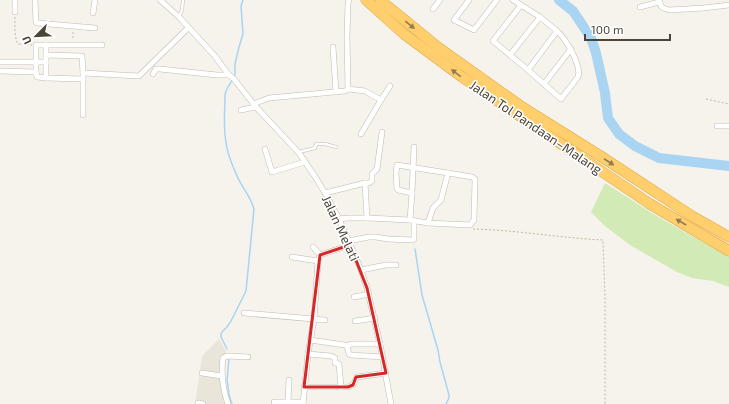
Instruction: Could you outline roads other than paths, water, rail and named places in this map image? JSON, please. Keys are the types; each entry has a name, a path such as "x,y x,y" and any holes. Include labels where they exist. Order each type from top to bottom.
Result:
{"highway":[{"name":"Jalan Tol Pandaan–Malang","path":"366,0 404,34 462,77 650,204 729,251"},
{"name":"Jalan Tol Pandaan–Malang","path":"380,0 439,48 522,107 692,216 726,236"}],"street":[{"path":"15,0 15,12"},
{"path":"35,0 37,23 94,28"},
{"path":"93,13 95,0"},
{"name":"Jalan Melati","path":"160,0 179,17 214,55 255,105 301,152 305,162 325,193 339,219 361,270 369,294 383,357 391,404"},
{"path":"433,9 440,0"},
{"path":"469,0 454,20 474,30 498,0"},
{"path":"513,0 521,5 540,17 562,35 571,49 579,74 578,78 561,99 493,41 521,5"},
{"path":"640,7 659,1 663,8 669,10 726,4"},
{"path":"348,2 348,89"},
{"path":"510,55 540,17"},
{"path":"102,45 36,45 37,77 139,76 188,28"},
{"path":"528,70 557,31"},
{"path":"46,45 46,78"},
{"path":"82,45 83,114"},
{"path":"333,47 336,92"},
{"path":"544,84 571,49"},
{"path":"46,55 82,56"},
{"path":"0,62 46,62"},
{"path":"153,74 156,69 160,69 232,77"},
{"path":"0,71 36,72"},
{"path":"361,134 390,86"},
{"path":"242,110 269,98 345,91 348,89 365,91 381,100"},
{"path":"717,126 729,126"},
{"path":"325,193 372,181 372,174 377,169 382,132"},
{"path":"292,257 319,258 349,243 369,237 413,240 412,193 414,147"},
{"path":"265,149 272,172 305,162"},
{"path":"339,219 367,218 469,226 474,220 475,178 397,165 396,173 398,190 412,193"},
{"path":"428,223 433,208 441,200 448,173"},
{"path":"365,183 367,218"},
{"path":"274,402 303,403 308,354 314,319 319,258 313,247"},
{"path":"361,270 386,265 396,265"},
{"path":"354,297 369,294"},
{"path":"244,313 325,320"},
{"path":"355,321 375,318"},
{"path":"310,340 345,344 347,346 351,344 380,344"},
{"path":"347,346 349,354 351,355 383,357"},
{"path":"308,354 331,356 335,358 335,363 339,364 341,387"},
{"path":"228,404 222,376 224,356 248,357"},
{"path":"202,373 222,376"},
{"path":"304,387 352,386 357,377 386,373"},
{"path":"288,402 289,380"},
{"path":"198,404 203,404"}],"lane":[{"path":"179,17 184,0"},
{"path":"301,152 315,148 316,144 325,144 336,147"}],"waterway":[{"path":"234,77 235,64 243,34 241,6 243,0"},
{"path":"559,0 573,11 591,38 605,93 608,118 619,134 635,146 659,158 729,166"},
{"path":"227,349 221,334 231,321 246,291 254,209 234,169 229,156 225,136 225,95 232,80"},
{"path":"415,249 422,295 449,395 446,404"},
{"path":"229,359 227,380 232,404"}]}
